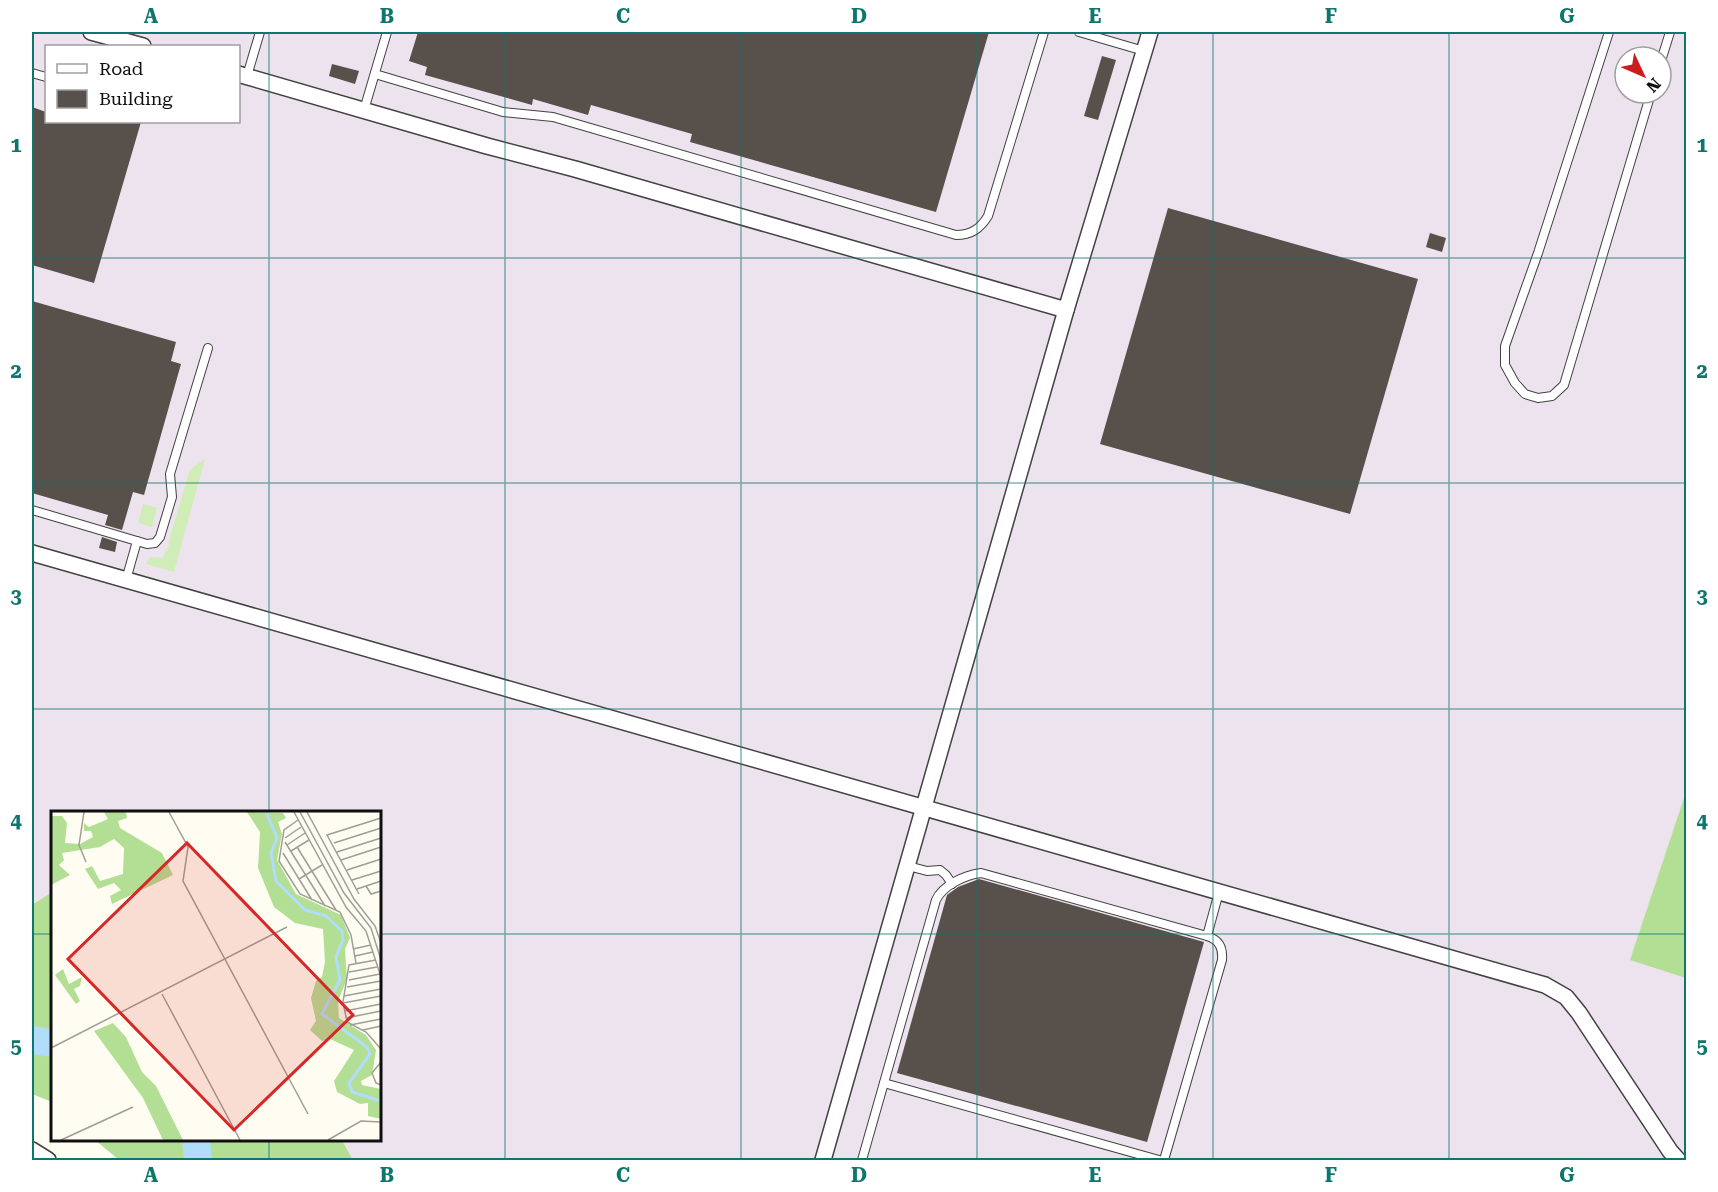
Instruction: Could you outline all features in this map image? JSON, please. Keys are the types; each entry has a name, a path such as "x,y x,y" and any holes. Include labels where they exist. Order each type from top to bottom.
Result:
{"street":[{"path":"91,32 139,45"},
{"path":"823,1161 1066,310 1150,32"},
{"path":"243,75 1066,310"},
{"path":"32,553 1534,981 1552,988 1566,998 1580,1013 1678,1161"},
{"path":"32,1150 48,1161"}],"lane":[{"path":"243,75 260,32"},
{"path":"364,110 387,32"},
{"path":"375,74 503,111 553,117 956,235 965,235 983,225 988,216 1044,32"},
{"path":"1078,32 1106,35 1144,51"},
{"path":"1610,32 1538,253 1505,346 1505,364 1515,383 1525,394 1538,398 1552,396 1564,385 1647,105"},
{"path":"32,510 137,542 155,543 160,537 172,497 170,474 207,348"},
{"path":"126,580 137,542"},
{"path":"908,866 927,871 940,870 952,884"},
{"path":"862,1161 936,900 943,890 952,884 975,874 988,874 1207,936 1216,940 1220,945 1222,960 1164,1161"},
{"path":"1207,936 1219,892"},
{"path":"884,1083 1159,1161"}],"shaded area":[{"path":"32,32 1686,32 1686,1160 353,1160 343,1141 381,1141 381,811 51,811 51,893 32,903"}],"green space":[{"path":"205,459 174,572 146,564 150,557 162,558 168,548 189,472"},
{"path":"143,504 157,508 152,527 138,523"},
{"path":"1686,792 1686,978 1630,960"},
{"path":"51,893 51,1102 32,1094 32,903"},
{"path":"96,1141 343,1141 353,1160 119,1160"}],"building":[{"path":"418,32 989,32 936,212 690,142 692,134 591,105 588,115 533,99 532,105 425,75 427,67 409,61"},
{"path":"1102,56 1116,60 1098,120 1084,116"},
{"path":"332,64 359,71 355,84 329,76"},
{"path":"32,107 45,112 45,123 141,123 94,283 32,265"},
{"path":"1168,208 1418,279 1350,514 1100,444"},
{"path":"1430,233 1446,238 1442,252 1426,247"},
{"path":"32,301 176,342 171,361 181,364 144,495 133,492 122,530 105,525 108,515 32,493"},
{"path":"102,537 117,542 115,552 99,548"},
{"path":"979,879 1204,942 1147,1142 897,1073 947,895 958,887"}],"waterway":[{"path":"32,1040 51,1043"},
{"path":"196,1141 198,1160"}]}
